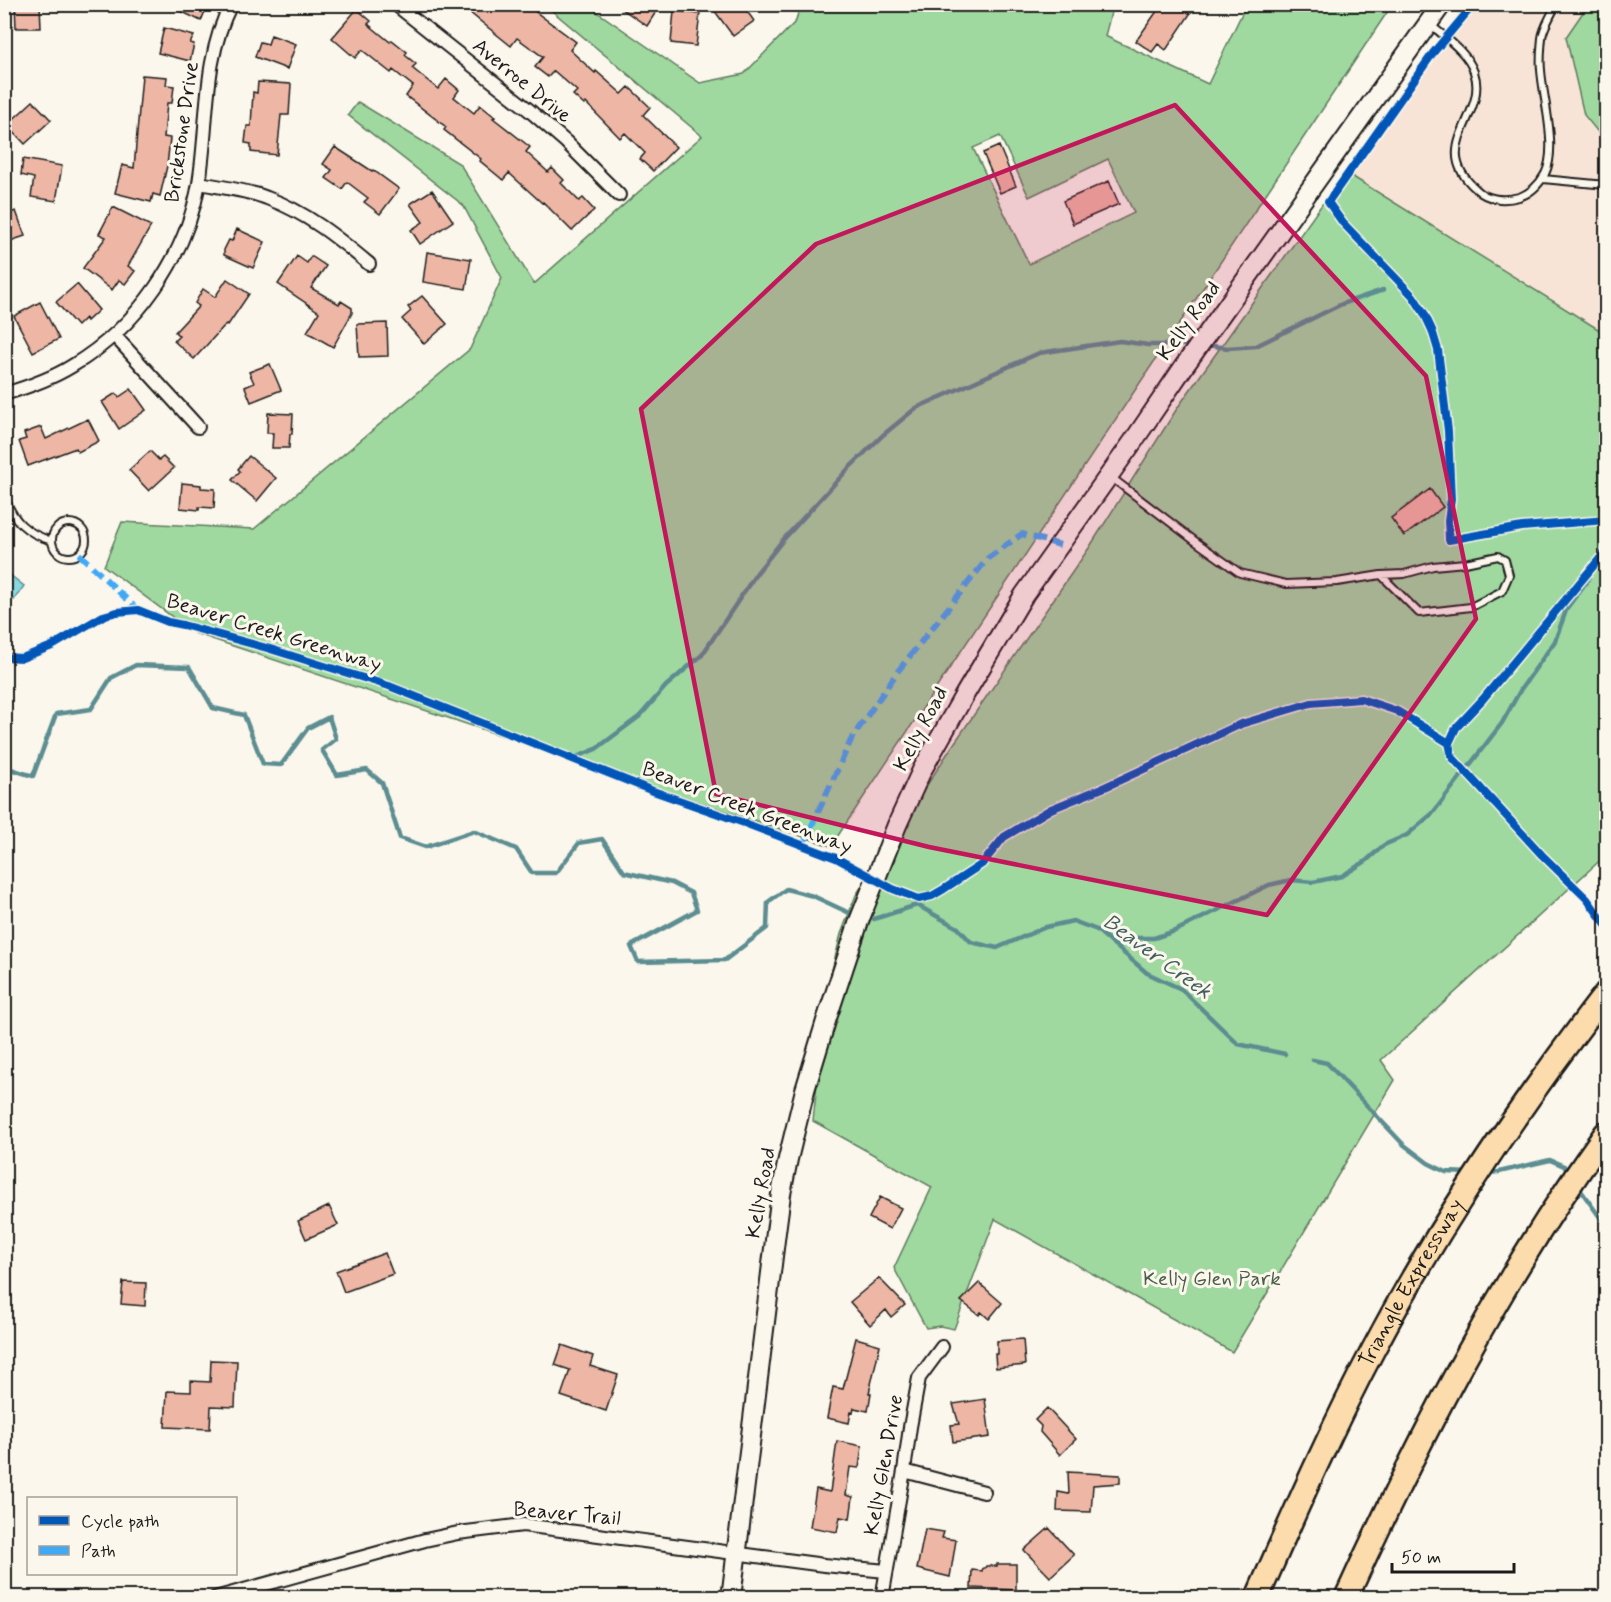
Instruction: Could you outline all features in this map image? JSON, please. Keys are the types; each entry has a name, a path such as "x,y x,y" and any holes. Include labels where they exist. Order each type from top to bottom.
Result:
{"highway":[{"name":"Triangle Expressway","path":"1257,1598 1333,1427 1374,1348 1447,1221 1540,1081 1606,993"},
{"path":"1347,1598 1407,1468 1486,1320 1532,1244 1606,1133"}],"street":[{"name":"Brickstone Drive","path":"4,394 44,380 72,366 98,348 123,327 150,295 173,258 184,236 199,183 212,59 221,26 231,4"},
{"name":"Averroe Drive","path":"395,4 529,110 566,142 619,195"},
{"name":"Kelly Road","path":"731,1598 782,1194 805,1090 855,932 897,825 922,770 1024,595 1442,4"},
{"path":"199,183 266,197 288,207 328,230 369,264"},
{"path":"114,335 198,427"},
{"name":"Kelly Glen Drive","path":"882,1598 919,1378 942,1347"},
{"path":"904,1470 984,1492"},
{"name":"Beaver Trail","path":"215,1598 425,1540 458,1533 523,1525 737,1554 886,1571"}],"lane":[{"path":"1428,23 1464,55 1470,63 1477,84 1457,145 1457,164 1466,180 1481,194 1504,200 1532,192 1543,179 1550,164 1549,134 1541,69 1542,35 1556,4"},
{"path":"1543,179 1606,185"},
{"path":"1109,476 1240,573 1286,584 1337,582 1381,575 1404,574 1433,566 1465,563 1498,556 1505,560 1509,575 1503,591 1471,607 1419,613 1381,575"},
{"path":"4,495 17,521 38,536 52,540"},
{"path":"70,523 81,529 86,538 84,548 79,554 72,556 58,553 52,540 58,527 70,523"}],"highlighted area":[{"path":"1175,105 1426,376 1476,619 1267,915 929,847 716,794 641,409 816,244"}],"shaded area":[{"path":"1464,5 1606,5 1606,334 1345,172"}],"green space":[{"path":"545,5 587,5 700,83 744,74 796,21 800,5 1113,5 1105,36 1208,84 1246,5 1392,5 831,846 194,633 104,566 122,522 254,529 470,349 502,278 463,205 348,115 358,102 460,164 534,284 702,136","holes":["1000,136 1029,197 1108,159 1134,213 1029,264 973,148"]},
{"path":"1588,5 1606,8 1606,142 1584,115 1566,37"},
{"name":"Kelly Glen Park","path":"1345,172 1606,334 1606,855 1381,1060 1395,1080 1232,1352 995,1219 954,1329 940,1326 926,1328 894,1268 932,1187 813,1121 827,990 841,934 856,895 951,748 1089,548 1178,407"}],"water":[{"path":"5,571 24,586 14,600 5,594"}],"building":[{"path":"15,4 40,4 41,28 16,28"},
{"path":"166,4 208,4 201,21"},
{"path":"459,4 525,4 576,42 570,50 595,73 596,71 622,94 629,87 650,107 643,115 676,147 653,171 640,159 645,153 625,133 620,138 586,103 584,105 573,95 577,91 554,71 548,77 535,67 543,57 517,38 511,46"},
{"path":"615,4 661,4 647,26"},
{"path":"722,4 742,4 754,21 733,36 714,10"},
{"path":"1162,4 1177,4 1190,14 1166,50 1158,44 1152,52 1136,41"},
{"path":"357,9 371,21 368,24 407,52 405,55 416,64 412,68 438,89 446,79 459,90 454,97 474,113 480,105 530,147 526,152 548,172 552,168 564,180 561,183 579,201 583,198 594,210 572,231 509,173 503,180 444,130 446,127 406,96 413,86 393,70 391,73 362,50 355,58 332,38"},
{"path":"674,11 700,14 696,46 671,43"},
{"path":"164,28 194,36 190,43 194,44 190,61 158,53"},
{"path":"271,35 296,44 287,69 255,57 260,42 268,44"},
{"path":"142,75 167,77 166,85 174,86 172,103 167,103 164,137 170,138 167,166 160,196 153,194 151,202 115,193 122,165 134,168"},
{"path":"258,82 291,84 289,115 281,115 277,155 251,152 251,144 245,143 247,126 251,126 253,92 257,93"},
{"path":"33,101 51,120 25,144 7,125"},
{"path":"999,146 1016,186 1000,193 983,153"},
{"path":"335,147 399,189 380,214 364,202 368,198 347,182 342,189 326,178 332,170 323,164"},
{"path":"23,159 62,166 56,201 31,197 34,178 21,175"},
{"path":"1109,181 1119,204 1073,224 1063,201"},
{"path":"432,190 453,221 420,244 411,230 423,222 410,204"},
{"path":"113,207 151,226 128,266 135,271 125,284 119,280 112,290 83,268 106,237 99,234"},
{"path":"16,211 25,236 4,243 4,215"},
{"path":"237,229 265,242 253,268 224,255 229,240 232,241"},
{"path":"427,252 471,259 466,289 423,282"},
{"path":"297,256 307,263 311,256 326,266 311,288 339,304 341,301 352,308 352,313 333,347 307,332 319,312 278,284"},
{"path":"227,279 249,294 228,325 226,324 194,359 174,341 179,336 175,332 199,306 195,303 203,289 215,297"},
{"path":"77,284 99,310 87,321 85,318 77,326 56,302"},
{"path":"422,296 447,324 424,344 402,319 411,311 408,307"},
{"path":"40,302 59,339 33,352 14,316"},
{"path":"387,323 388,356 359,357 357,324"},
{"path":"270,364 281,390 251,402 245,387 254,383 249,372"},
{"path":"131,389 146,410 119,429 102,402 116,393 119,397"},
{"path":"268,413 293,414 289,448 272,448 273,433 267,433"},
{"path":"88,419 99,441 78,452 76,448 28,466 19,441 26,439 24,433 41,427 46,439"},
{"path":"150,451 159,460 163,457 174,468 149,491 129,470"},
{"path":"249,456 276,478 257,501 232,480"},
{"path":"182,483 215,489 214,508 199,507 199,510 180,508"},
{"path":"1430,489 1443,507 1404,536 1391,518"},
{"path":"880,1197 901,1208 890,1229 869,1218"},
{"path":"329,1206 338,1225 306,1239 298,1221"},
{"path":"385,1253 393,1274 344,1292 336,1271"},
{"path":"879,1278 905,1305 891,1317 886,1310 870,1325 850,1302"},
{"path":"123,1282 146,1283 145,1306 121,1304"},
{"path":"979,1283 1002,1303 989,1319 981,1312 979,1315 961,1301"},
{"path":"856,1338 880,1345 869,1393 871,1393 868,1411 854,1408 849,1423 827,1418 833,1387 843,1389"},
{"path":"1023,1339 1025,1365 996,1368 997,1341"},
{"path":"562,1345 593,1356 590,1366 618,1375 606,1411 561,1396 570,1370 555,1365"},
{"path":"211,1360 237,1361 235,1407 211,1406 210,1429 165,1427 167,1391 191,1392 191,1381 210,1382"},
{"path":"985,1399 990,1437 953,1442 951,1425 959,1424 953,1404"},
{"path":"1047,1408 1076,1439 1060,1455 1040,1432 1041,1426 1035,1420"},
{"path":"837,1441 862,1446 859,1468 850,1467 846,1495 853,1497 850,1519 840,1517 837,1532 810,1527 816,1489 830,1492"},
{"path":"1068,1472 1120,1475 1120,1483 1093,1485 1091,1512 1057,1511 1058,1492 1069,1494"},
{"path":"1049,1528 1074,1555 1050,1577 1024,1550"},
{"path":"925,1529 944,1532 942,1538 956,1540 950,1577 917,1569"},
{"path":"997,1564 1016,1564 1016,1590 971,1588 972,1570 982,1571 986,1566 997,1566"}],"waterway":[{"path":"1206,345 1228,348 1256,346 1342,304 1383,290"},
{"path":"569,760 596,749 640,716 666,686 702,655 756,574 782,541 849,468 883,435 916,408 1039,353 1120,341 1148,345 1194,345"},
{"path":"1112,941 1121,938 1154,938 1175,931 1269,885 1291,880 1313,882 1342,876 1366,861 1384,845 1407,835 1432,814 1502,723 1521,689 1555,641 1567,608 1606,549"},
{"name":"Beaver Creek","path":"4,767 33,776 56,714 91,709 111,678 136,665 189,667 213,708 244,715 263,764 281,765 308,728 329,717 336,739 322,750 337,775 367,770 382,783 400,838 426,847 474,831 516,849 532,873 556,873 579,843 602,839 624,872 672,883 691,893 697,910 631,946 638,962 725,960 767,928 768,902 786,889 813,896 856,916"},
{"name":"Beaver Creek","path":"874,919 917,905 958,928 971,942 997,948 1046,927 1073,921 1097,930 1147,973 1181,989 1238,1044 1285,1054"},
{"name":"Beaver Creek","path":"1313,1060 1327,1063 1403,1144 1428,1163 1446,1172 1470,1173"},
{"name":"Beaver Creek","path":"1487,1173 1550,1160 1564,1166 1569,1173"},
{"name":"Beaver Creek","path":"1577,1185 1606,1223"}],"marked path":[{"path":"803,845 852,738 898,671 988,558 1022,534 1060,545"},
{"path":"79,554 138,610"}],"cycle path":[{"path":"1474,4 1433,53 1328,202 1343,223 1413,296 1432,330 1438,350 1448,431 1451,499 1448,521 1449,540 1522,527 1606,520"},
{"path":"1606,551 1483,699 1456,728 1449,743 1452,757 1542,855 1587,899 1606,925"},
{"name":"Beaver Creek Greenway","path":"4,657 22,658 52,646 103,616 138,610 168,622 267,648 389,686 653,791 836,858 893,889 919,899 932,896 982,864 1004,837 1051,809 1105,787 1241,724 1311,703 1361,699 1397,711 1449,743"}]}
